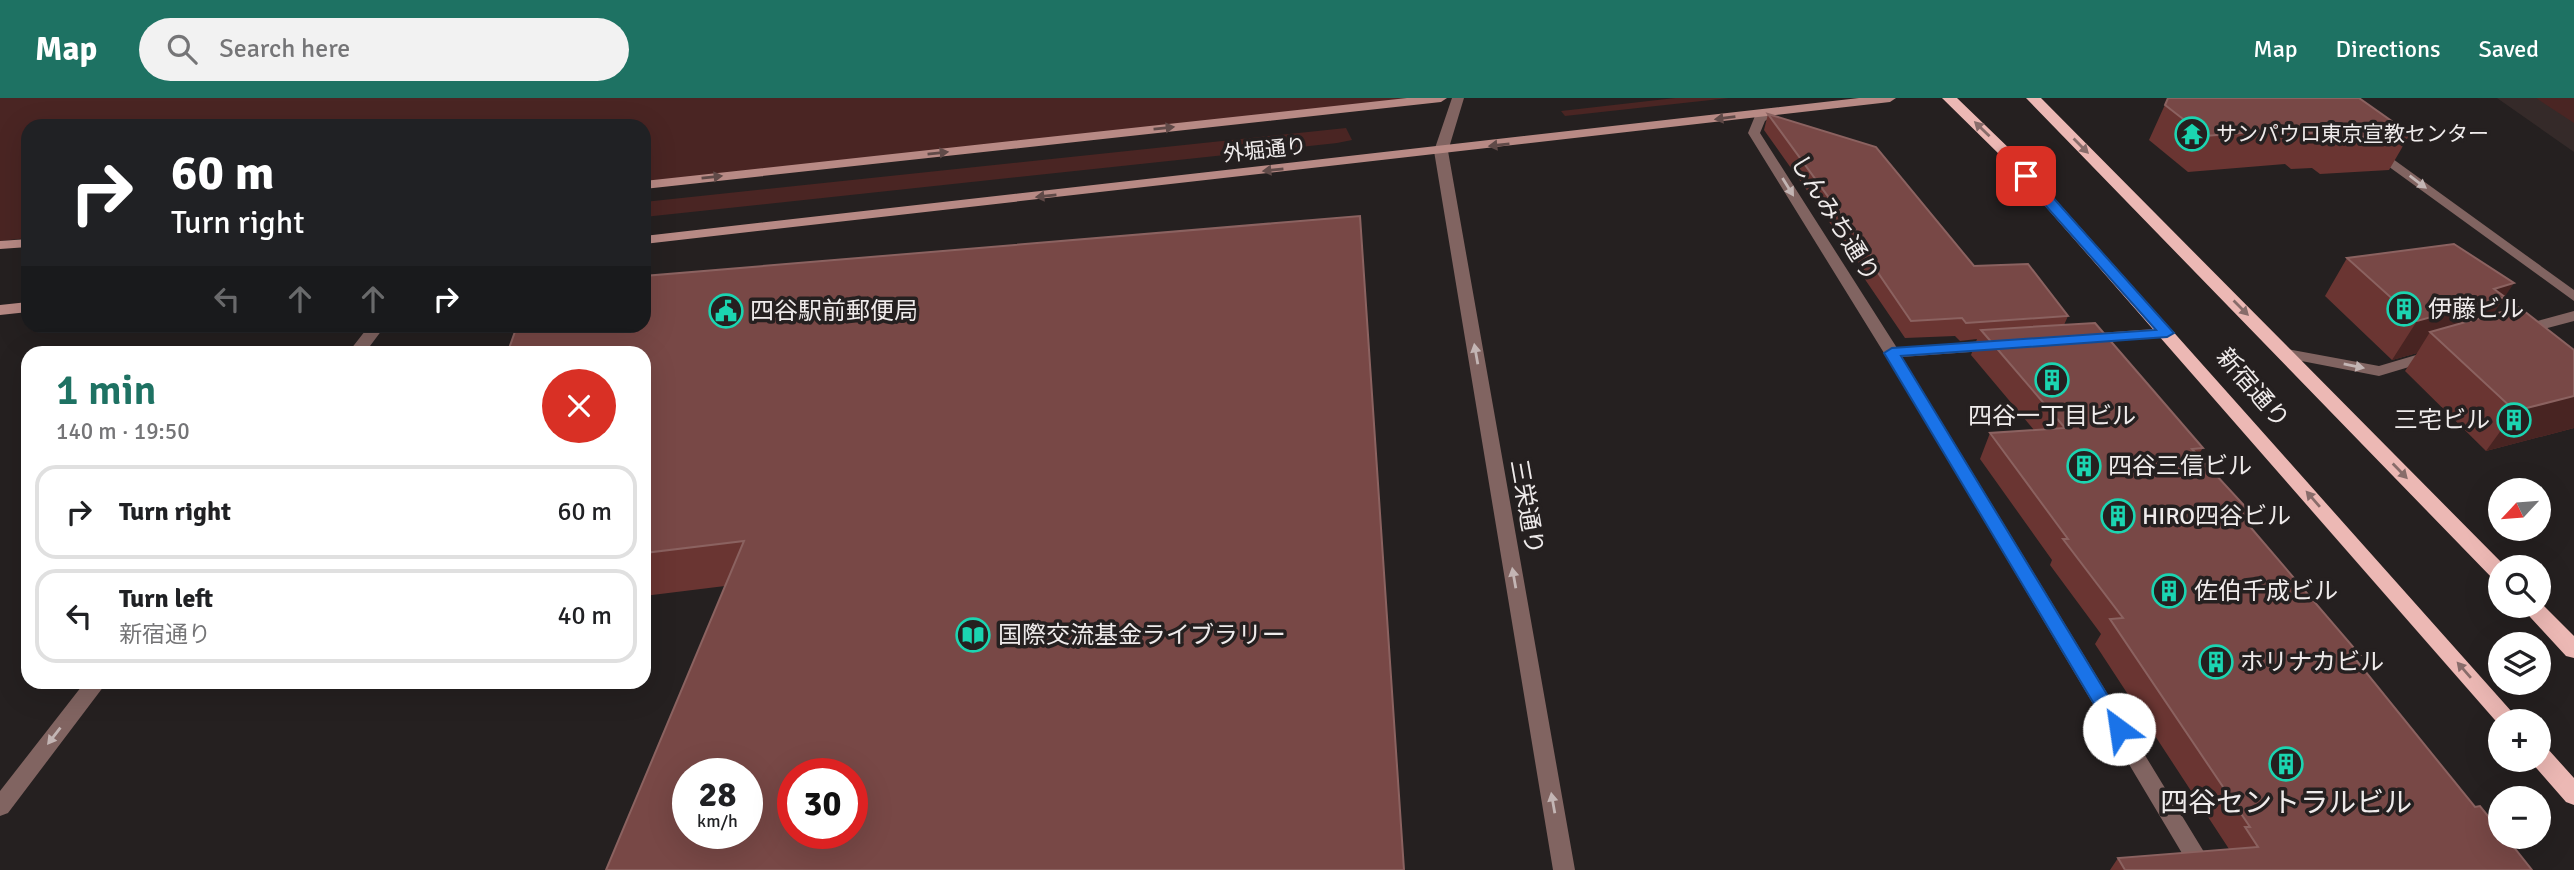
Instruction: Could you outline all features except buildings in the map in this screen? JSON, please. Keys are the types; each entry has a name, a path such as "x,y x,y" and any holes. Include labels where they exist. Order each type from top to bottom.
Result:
{"highway":[{"name":"新宿通り","path":"1949,98 1986,131 2498,709"},
{"name":"新宿通り","path":"2033,98 2488,562"},
{"path":"2543,618 2574,650"},
{"path":"2551,769 2574,795"}],"main road":[{"name":"外堀通り","path":"651,184 1441,98"},
{"name":"外堀通り","path":"651,239 1890,98"},
{"path":"0,245 21,244"},
{"path":"0,310 21,308"}],"street":[{"path":"1441,151 1458,98"},
{"name":"しんみち通り","path":"1772,112 1759,119 1754,132 1892,353"},
{"path":"2361,139 2574,297"},
{"name":"三栄通り","path":"1441,151 1564,870"},
{"path":"2525,350 2506,334 2574,316"},
{"path":"2070,340 2167,333"},
{"path":"2015,344 1892,353 2204,870"},
{"path":"2287,354 2379,371 2442,353"},
{"path":"0,807 92,689"}],"shaded area":[{"path":"0,98 1418,98 651,183 651,119 21,119 21,239 0,241"},
{"path":"1675,98 1729,98 1565,116 1561,111"},
{"path":"2497,98 2574,98 2574,152"},
{"path":"2536,98 2574,98 2574,123"},
{"path":"1346,128 1352,140 651,216 651,201"}],"place":[{"name":"サンパウロ東京宣教センター","path":"2192,134"},
{"name":"伊藤ビル","path":"2404,309"},
{"name":"四谷駅前郵便局","path":"726,311"},
{"name":"四谷一丁目ビル","path":"2052,380"},
{"name":"三宅ビル","path":"2514,420"},
{"name":"四谷三信ビル","path":"2084,466"},
{"name":"HIRO四谷ビル","path":"2118,516"},
{"name":"佐伯千成ビル","path":"2169,591"},
{"name":"国際交流基金ライブラリー","path":"973,635"},
{"name":"ホリナカビル","path":"2216,662"},
{"name":"四谷セントラルビル","path":"2286,764"}],"route":[{"path":"2026,176 2167,333 1892,353 2119,729"}]}
